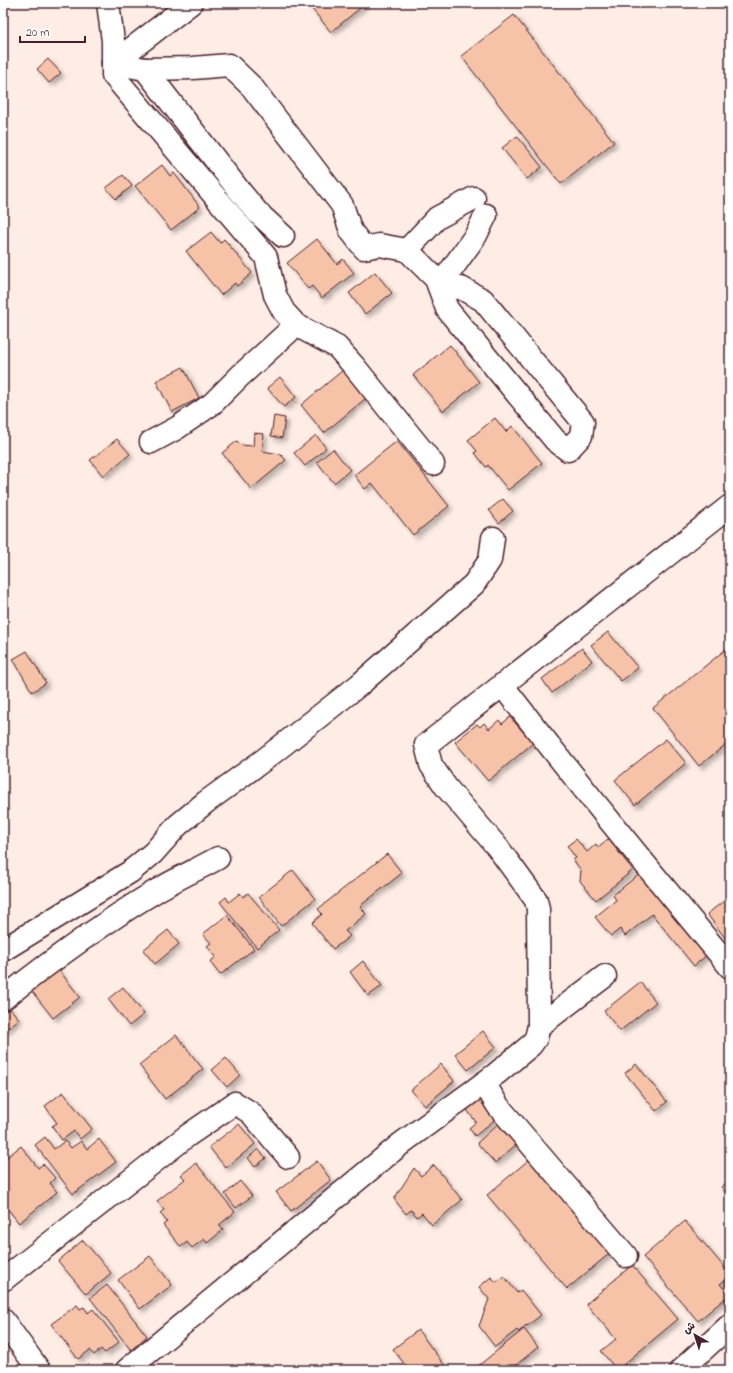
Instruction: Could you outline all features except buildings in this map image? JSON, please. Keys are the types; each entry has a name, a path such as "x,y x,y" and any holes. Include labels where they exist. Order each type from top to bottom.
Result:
{"street":[{"path":"108,3 113,42 112,75 266,257 275,295 284,312 296,325 337,347 433,464"},
{"path":"113,63 191,3"},
{"path":"113,63 145,69 194,68 229,65 252,87 342,205 351,231 364,248 379,245 407,250 436,279 447,309 555,440 568,450 581,436 583,422 483,300 461,288 439,287"},
{"path":"145,69 238,189 258,213 283,236"},
{"path":"407,250 436,218 480,207 476,235 439,287"},
{"path":"151,442 177,428 212,404 240,376 296,325"},
{"path":"521,398 542,388 554,386"},
{"path":"127,1370 402,1143 484,1083 530,1045 536,1038 539,1026 538,909 536,900 498,848 446,787 431,764 426,745 730,506"},
{"path":"3,950 130,872 153,853 178,825 200,806 359,685 474,584 490,560 493,538"},
{"path":"502,685 654,875 730,967"},
{"path":"3,999 39,970 124,911 157,890 218,858"},
{"path":"106,886 124,911"},
{"path":"539,1026 605,976"},
{"path":"484,1083 498,1106 626,1256"},
{"path":"3,1280 186,1136 235,1103 251,1113 288,1157"},
{"path":"3,1320 39,1370"},
{"path":"681,1370 730,1325"}]}
